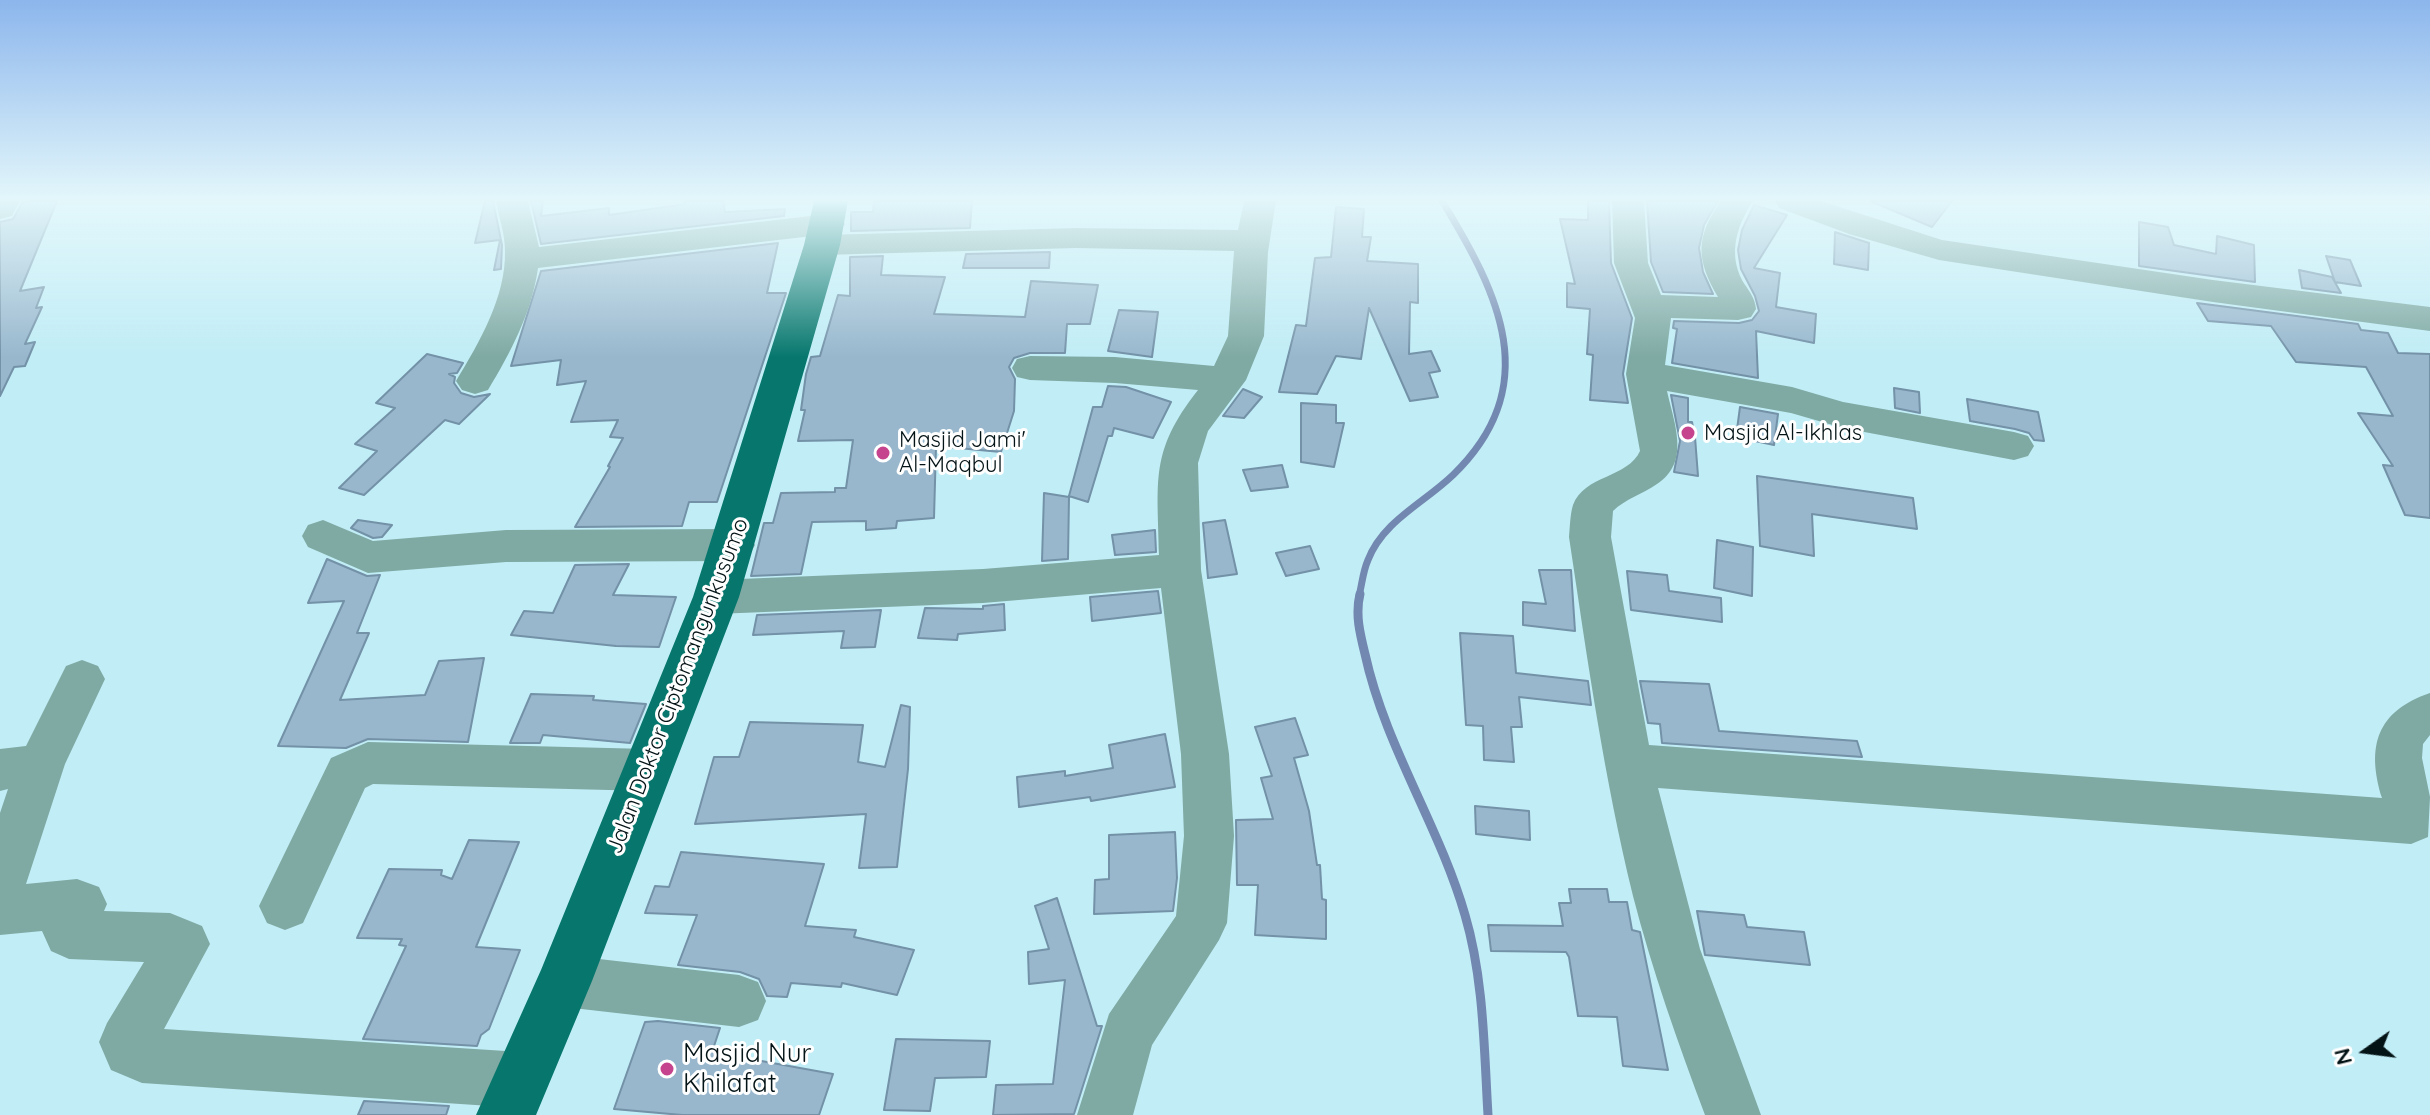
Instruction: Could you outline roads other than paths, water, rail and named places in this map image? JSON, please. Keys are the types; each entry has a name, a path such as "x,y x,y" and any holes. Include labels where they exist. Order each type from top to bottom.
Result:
{"main road":[{"name":"Jalan Doktor Ciptomangunkusumo","path":"514,1098 564,981 716,597 734,545 818,253"}],"street":[{"path":"475,381 498,345 522,253"},
{"path":"522,259 573,253"},
{"path":"1105,1115 1128,1033 1201,923 1209,836 1205,754 1187,641 1180,570 1178,463 1190,427 1227,380 1246,336 1254,253"},
{"path":"1631,253 1631,263 1650,306 1653,328 1645,374 1660,451 1655,464 1645,473 1603,496 1593,506 1590,521 1604,629 1629,764 1673,947 1733,1115"},
{"path":"1650,306 1738,309 1738,300 1719,262 1719,253"},
{"path":"1959,253 2425,324"},
{"path":"1030,368 1115,370 1227,380"},
{"path":"1645,374 1792,400 1843,415 2014,446"},
{"path":"323,536 359,553 381,557 506,546 734,545"},
{"path":"716,597 983,586 1180,570"},
{"path":"0,885 21,767 82,679"},
{"path":"1629,764 1726,774 2411,822 2413,818 2397,765 2398,751 2403,733 2412,721 2430,712"},
{"path":"285,906 348,773 354,768 368,763 648,770"},
{"path":"0,911 77,903 81,904 80,908 68,928 69,934 170,938 184,944 126,1042 130,1051 142,1055 514,1098"},
{"path":"564,981 739,1001"}],"waterway":[{"path":"1359,596 1366,564 1375,546 1394,523 1453,475 1481,441 1498,408 1505,374 1503,340 1495,305 1472,253"},
{"path":"1360,594 1359,624 1374,688 1385,721 1454,882 1471,939 1482,1014 1488,1115"}],"place":[{"name":"Masjid Al-Ikhlas","path":"1688,433"},
{"name":"Masjid Jami' Al-Maqbul","path":"883,453"},
{"name":"Masjid Nur Khilafat","path":"667,1069"}]}
